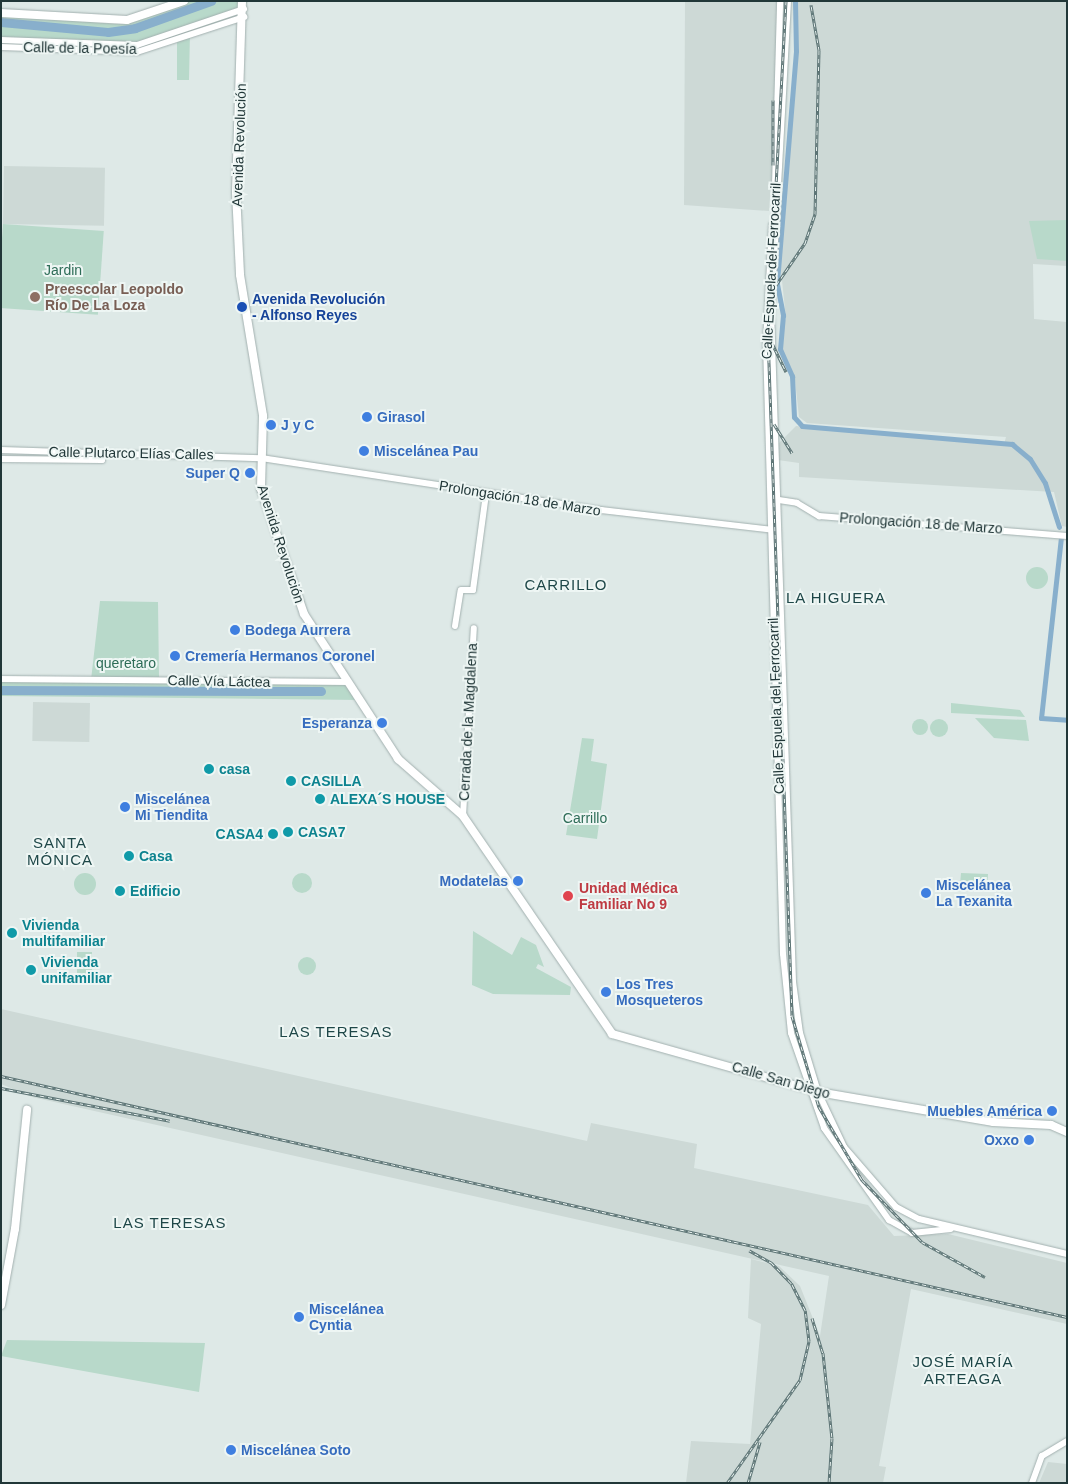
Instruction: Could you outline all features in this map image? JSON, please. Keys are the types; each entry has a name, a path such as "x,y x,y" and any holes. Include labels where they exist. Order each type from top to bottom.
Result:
{"main road":[{"path":"1,13 128,20 184,1"},
{"name":"Avenida Revolución","path":"244,4 236,192 240,275 263,416 262,489 298,601 347,682 398,759 463,816 546,939"},
{"name":"Calle San Diego","path":"546,939 612,1034 818,1092 993,1122 1051,1125 1067,1132"},
{"path":"1,1305 15,1229 27,1110"}],"street":[{"name":"Calle Espuela del Ferrocarril","path":"780,1 782,77 766,310 773,607 786,999 808,1089 836,1149 893,1225 912,1233 958,1228"},
{"name":"Calle Espuela del Ferrocarril","path":"788,1 771,311 779,500 793,982 800,1033 818,1092 844,1147 896,1207 912,1216 1067,1254"},
{"name":"Calle de la Poesía","path":"1,40 137,45 244,4"},
{"name":"Calle de la Poesía","path":"1,47 137,52 244,17"},
{"name":"Calle Plutarco Elías Calles","path":"1,450 102,456"},
{"name":"Calle Plutarco Elías Calles","path":"1,459 102,456 261,458"},
{"name":"Prolongación 18 de Marzo","path":"261,458 486,494 779,530"},
{"path":"455,626 461,590 473,590 486,494"},
{"name":"Prolongación 18 de Marzo","path":"779,500 797,503 818,516 1067,536"},
{"path":"773,607 781,607"},
{"name":"Cerrada de la Magdalena","path":"463,816 474,628"},
{"name":"Calle Vía Láctea","path":"1,680 347,682"},
{"path":"1032,1483 1042,1456 1067,1441"}],"shaded area":[{"path":"685,1 779,1 780,61 769,211 684,205"},
{"path":"794,1 1067,1 1067,266 1033,264 1034,319 1067,322 1067,527 1062,526 1054,492 799,477 799,463 778,460 778,444 796,426 1004,444 1006,437 807,423 799,417 795,380 782,352 780,328 786,319 780,261 795,65"},
{"path":"4,166 105,168 104,226 3,224"},
{"path":"33,702 90,703 89,742 32,741"},
{"path":"1,1009 587,1141 591,1123 697,1144 694,1168 868,1205 894,1236 948,1234 1067,1263 1067,1324 911,1289 879,1466 886,1467 883,1483 686,1483 691,1441 750,1444 761,1324 748,1318 751,1259 779,1266 800,1286 820,1336 829,1276 32,1097 1,1084"},
{"path":"1048,1462 1067,1464 1067,1483 1039,1483"}],"green space":[{"path":"183,1 248,1 239,15 190,32 189,80 177,80 177,37 137,50 1,45 1,15 116,24"},
{"path":"1067,220 1067,261 1037,259 1029,221"},
{"name":"Jardin","path":"3,224 104,231 98,315 1,308"},
{"path":"1037,567 1045,570 1048,578 1045,586 1037,589 1029,586 1026,578 1029,570"},
{"name":"queretaro","path":"100,601 158,602 159,677 347,682 360,700 1,696 1,679 91,680"},
{"path":"951,703 1020,710 1025,717 951,713"},
{"path":"975,718 1026,720 1029,741 994,738"},
{"path":"917,719 923,719 928,724 926,733 917,735 912,730 912,724"},
{"path":"939,719 945,722 948,728 945,734 939,737 933,734 930,728 933,722"},
{"name":"Carrillo","path":"582,738 594,739 591,761 607,764 597,839 566,835"},
{"path":"85,873 93,876 96,884 93,892 85,895 77,892 74,884 77,876"},
{"path":"302,873 309,876 312,883 309,890 302,893 295,890 292,883 295,876"},
{"path":"961,873 988,874 987,888 960,885"},
{"path":"473,931 512,955 521,937 536,945 544,967 538,964 536,968 571,987 570,995 493,994 472,985"},
{"path":"77,952 92,952 92,977 77,977"},
{"path":"307,957 313,960 316,966 313,972 307,975 301,972 298,966 301,960"},
{"path":"7,1340 205,1343 199,1392 1,1356"}],"waterway":[{"path":"1,22 108,32 135,28 211,1"},
{"path":"795,1 796,51 777,284 783,315 780,349 792,376 794,417 802,426 1012,444 1030,459 1045,483 1059,527"},
{"path":"1061,537 1041,718 1067,720"},
{"path":"1,690 321,691"}],"railway":[{"path":"786,1 768,335 792,1016 819,1107 862,1180 922,1242 985,1277"},
{"path":"772,291 805,243 815,214 819,50 811,5"},
{"path":"773,100 773,165"},
{"path":"772,343 786,372"},
{"path":"774,424 792,453"},
{"path":"1,1076 1067,1317"},
{"path":"1,1088 170,1121"},
{"path":"727,1483 800,1380 809,1341 805,1310 791,1283 772,1263 749,1250"},
{"path":"812,1318 823,1353 832,1438 829,1483"},
{"path":"748,1483 760,1442"}],"place":[{"name":"Preescolar Leopoldo Río De La Loza","path":"35,297"},
{"name":"Avenida Revolución - Alfonso Reyes","path":"242,307"},
{"name":"Girasol","path":"367,417"},
{"name":"J y C","path":"271,425"},
{"name":"Miscelánea Pau","path":"364,451"},
{"name":"Super Q","path":"250,473"},
{"name":"Bodega Aurrera","path":"235,630"},
{"name":"Cremería Hermanos Coronel","path":"175,656"},
{"name":"Esperanza","path":"382,723"},
{"name":"casa","path":"209,769"},
{"name":"CASILLA","path":"291,781"},
{"name":"ALEXA´S HOUSE","path":"320,799"},
{"name":"Miscelánea Mi Tiendita","path":"125,807"},
{"name":"CASA7","path":"288,832"},
{"name":"CASA4","path":"273,834"},
{"name":"Casa","path":"129,856"},
{"name":"Modatelas","path":"518,881"},
{"name":"Edificio","path":"120,891"},
{"name":"Miscelánea La Texanita","path":"926,893"},
{"name":"Unidad Médica Familiar No 9","path":"568,896"},
{"name":"Vivienda multifamiliar","path":"12,933"},
{"name":"Vivienda unifamiliar","path":"31,970"},
{"name":"Los Tres Mosqueteros","path":"606,992"},
{"name":"Muebles América","path":"1052,1111"},
{"name":"Oxxo","path":"1029,1140"},
{"name":"Miscelánea Cyntia","path":"299,1317"},
{"name":"Miscelánea Soto","path":"231,1450"}],"district":[{"name":"CARRILLO","path":"566,585"},
{"name":"LA HIGUERA","path":"836,598"},
{"name":"SANTA MÓNICA","path":"60,850"},
{"name":"LAS TERESAS","path":"336,1032"},
{"name":"LAS TERESAS","path":"170,1223"},
{"name":"JOSÉ MARÍA ARTEAGA","path":"963,1370"}]}
